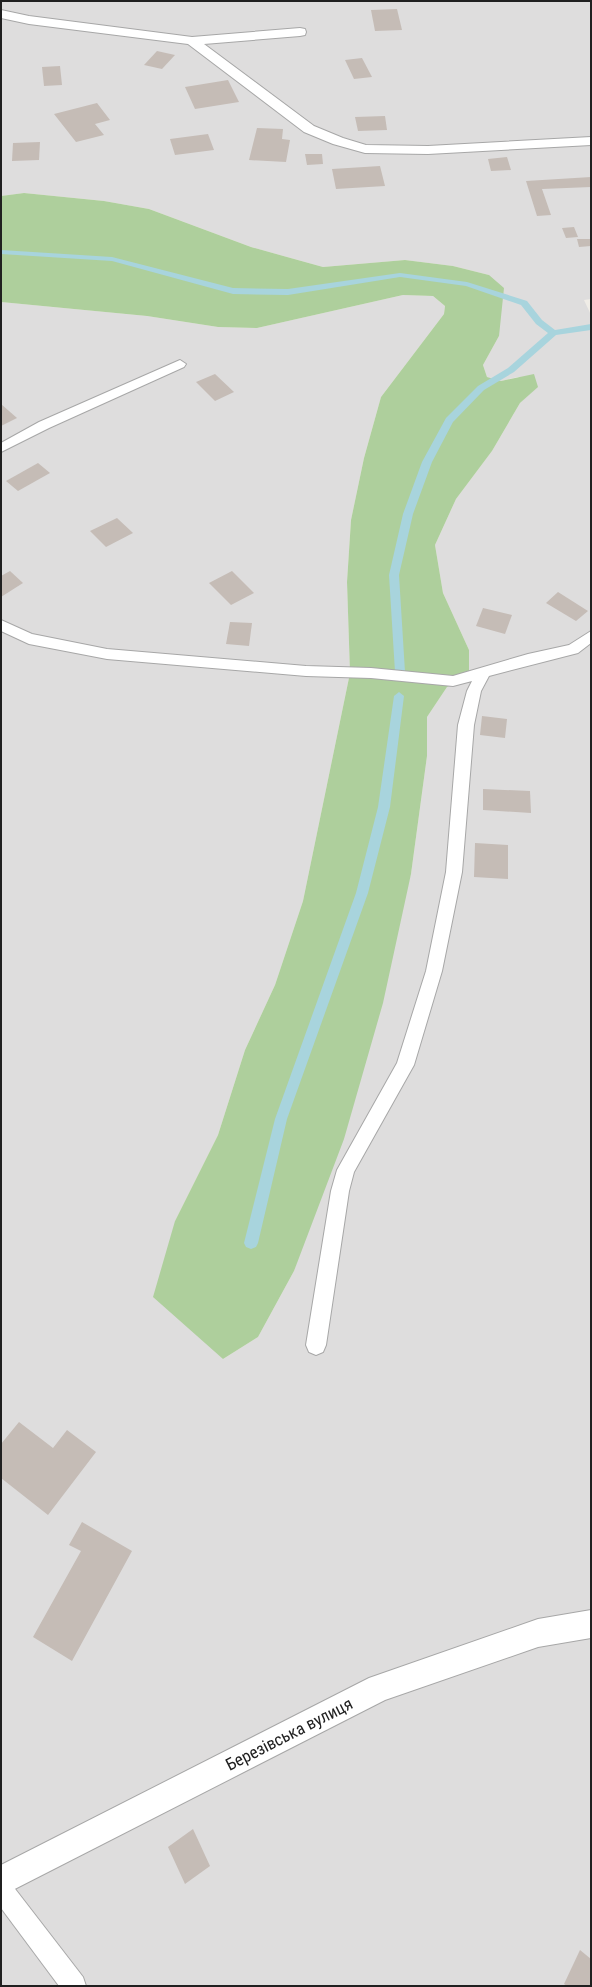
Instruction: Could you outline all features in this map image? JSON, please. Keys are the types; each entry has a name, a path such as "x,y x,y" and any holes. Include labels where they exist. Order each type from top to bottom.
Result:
{"street":[{"path":"1,14 29,20 192,41 300,32"},
{"path":"192,41 309,129 338,142 365,149 428,150 591,141"},
{"name":"Березівська вулиця","path":"1,1881 379,1688 538,1633 591,1624"}],"lane":[{"path":"1,448 44,425 180,364"},
{"path":"1,625 28,638 108,654 306,672 371,673 447,681 453,681 528,659 573,649 591,636"},
{"path":"316,1345 340,1191 346,1170 405,1065 434,971 454,872 466,725 474,691 483,673"},
{"path":"1,1888 74,1986"}],"shaded area":[{"path":"1,1 591,1 591,299 584,300 591,315 591,1986 1,1986 1,302 147,316 218,327 257,328 403,295 433,296 445,306 444,314 381,397 364,458 351,520 347,582 350,673 303,901 275,985 245,1050 218,1135 175,1221 223,1359 258,1337 294,1271 411,874 427,756 427,717 447,687 469,674 469,650 443,593 435,545 456,499 492,451 520,403 537,387 518,377 501,381 487,377 483,365 499,336 489,275 453,266 405,260 323,267 251,247 149,209 104,201 24,193 1,196"}],"green space":[{"path":"24,193 104,201 149,209 251,247 323,267 405,260 453,266 489,275 504,288 499,336 483,365 487,377 501,381 534,374 538,387 520,403 492,451 456,499 435,545 443,593 469,650 469,675 447,687 427,717 427,756 411,874 383,1003 344,1139 294,1271 258,1337 223,1359 153,1297 175,1221 218,1135 245,1050 275,985 303,901 350,673 347,582 351,520 364,458 381,397 444,314 445,306 433,296 403,295 257,328 218,327 147,316 1,302 1,196"}],"building":[{"path":"397,9 402,30 375,31 371,10"},
{"path":"157,51 175,55 162,69 144,65"},
{"path":"362,58 372,77 354,79 345,60"},
{"path":"60,66 62,85 44,86 42,67"},
{"path":"228,80 239,102 195,109 185,87"},
{"path":"97,103 110,120 95,124 104,135 76,142 54,114"},
{"path":"385,116 387,130 358,131 355,117"},
{"path":"257,128 283,129 282,139 290,140 286,162 249,160"},
{"path":"208,134 214,150 175,155 170,139"},
{"path":"40,142 39,160 12,161 13,143"},
{"path":"305,154 322,154 323,164 307,165"},
{"path":"507,157 511,170 491,171 488,159"},
{"path":"380,166 385,186 336,189 332,169"},
{"path":"591,177 591,187 542,189 551,215 537,216 526,181"},
{"path":"574,227 578,237 566,238 562,228"},
{"path":"577,239 591,239 591,246 579,247"},
{"path":"215,374 234,392 215,401 196,382"},
{"path":"1,404 17,418 1,426"},
{"path":"38,463 50,473 18,491 6,481"},
{"path":"117,518 133,533 106,547 90,531"},
{"path":"10,571 23,583 1,597 1,576"},
{"path":"232,571 254,593 231,605 209,583"},
{"path":"558,592 588,611 576,621 546,603"},
{"path":"483,608 512,615 505,634 476,626"},
{"path":"230,622 252,623 249,646 226,644"},
{"path":"482,716 507,719 505,738 480,735"},
{"path":"483,789 530,791 531,813 483,810"},
{"path":"475,843 508,845 508,879 474,877"},
{"path":"19,1422 53,1448 67,1430 96,1452 48,1515 1,1478 1,1444"},
{"path":"82,1522 132,1551 72,1661 33,1637 81,1551 69,1545"},
{"path":"193,1829 210,1866 185,1884 168,1847"},
{"path":"580,1950 591,1959 591,1986 567,1986 564,1984"}],"waterway":[{"path":"1,252 112,259 233,291 288,292 400,275 467,284 524,303 539,322 553,333"},
{"path":"553,333 591,327"},
{"path":"400,672 394,575 408,514 427,462 449,420 481,388 511,370 553,333"},
{"path":"251,1243 281,1119 362,893 384,807 399,696"}]}
